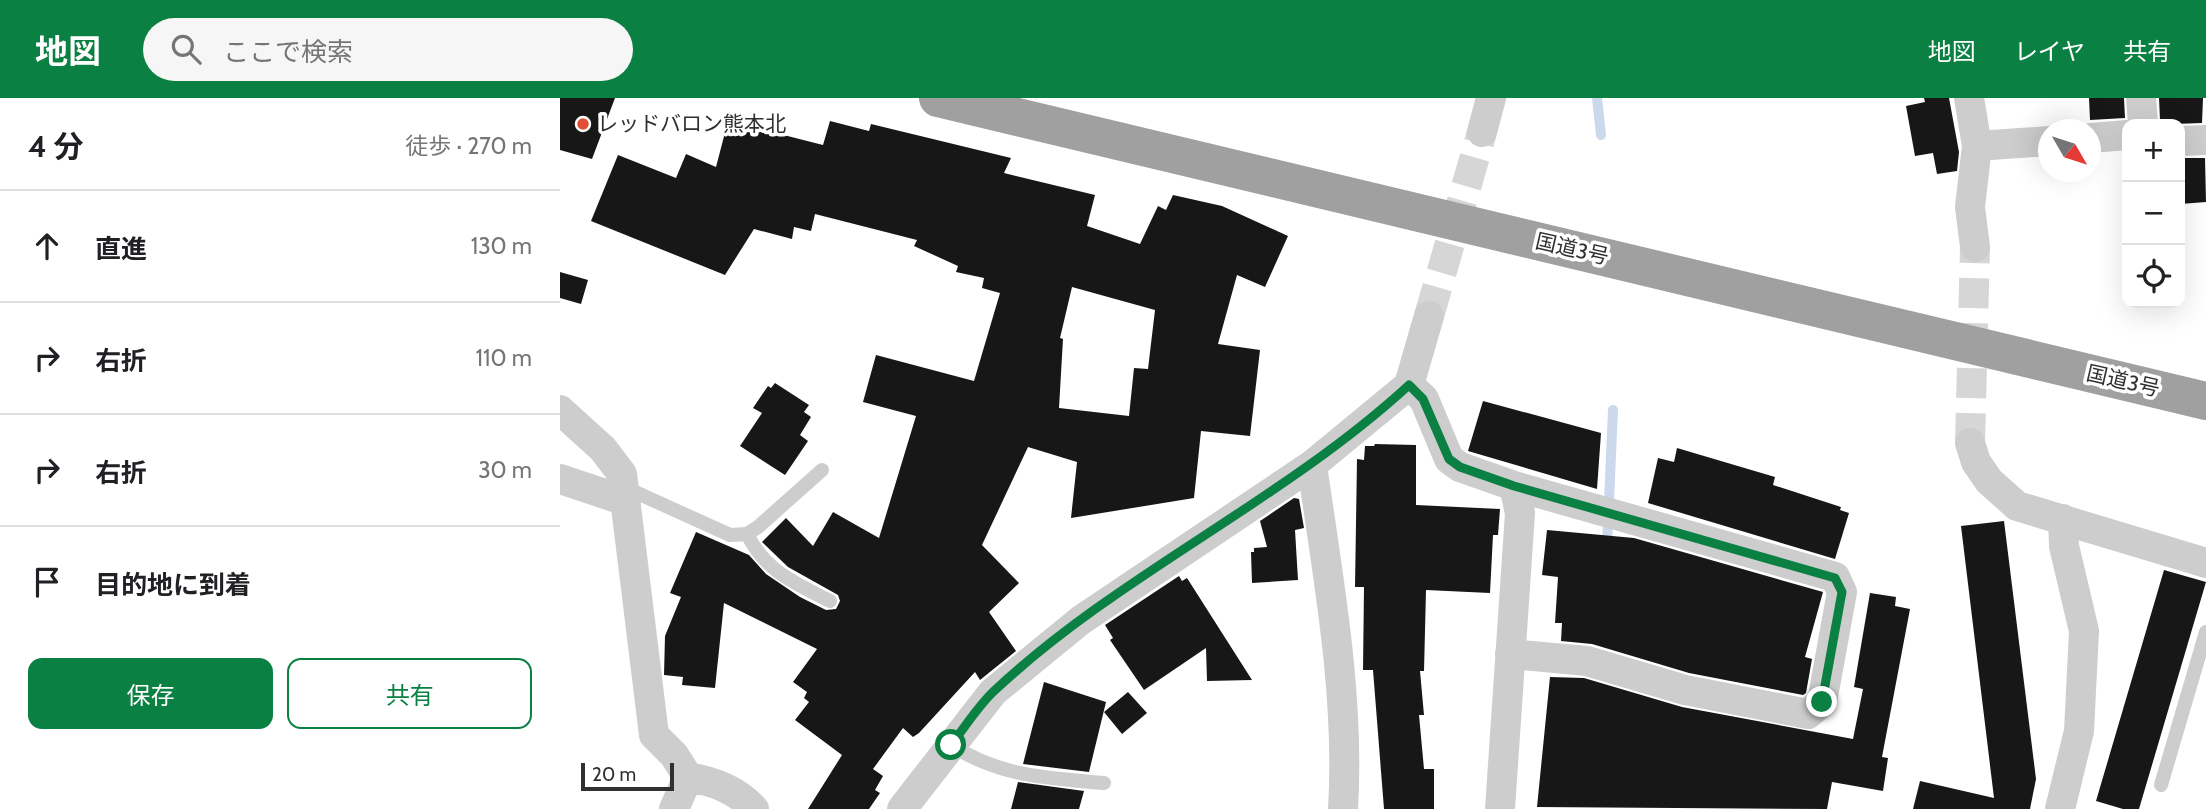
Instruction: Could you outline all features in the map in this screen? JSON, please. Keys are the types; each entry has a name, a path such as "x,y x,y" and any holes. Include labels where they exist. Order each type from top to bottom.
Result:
{"highway":[{"name":"国道3号","path":"938,98 2206,401"}],"street":[{"path":"1482,132 1491,98"},
{"path":"1969,98 1977,146 1975,188 1970,207 1975,247"},
{"path":"2141,98 2143,119"},
{"path":"2101,137 2122,135"},
{"path":"2185,141 2206,140"},
{"path":"1977,146 2038,142"},
{"path":"902,809 992,692 1082,620 1312,465 1409,385 1429,316"},
{"path":"1409,385 1423,399 1449,459 1460,467 1514,486 1835,578 1842,592 1822,702 1808,714 1685,690 1587,661 1510,654"},
{"path":"560,410 603,449 622,474 654,736 674,755 688,777 713,781 746,800 754,809"},
{"path":"1970,443 1976,462 1989,481 2017,506 2206,563"},
{"path":"1312,465 1335,634 1346,770 1343,809"},
{"path":"560,478 625,494"},
{"path":"1500,809 1520,513 1514,486"},
{"path":"2060,809 2079,731 2084,631 2064,546 2063,519"},
{"path":"674,809 688,777"}],"lane":[{"path":"625,494 730,535 747,534 822,470"},
{"path":"747,534 757,555 785,578 830,601"},
{"path":"2161,785 2206,632"},
{"path":"951,745 993,768 1032,777 1104,783"}],"building":[{"name":"レッドバロン熊本北","path":"560,98 615,98 592,159 560,150"},
{"path":"1924,98 1949,98 1959,152 1957,171 1937,174 1933,153 1915,156 1906,106 1925,102"},
{"path":"2089,98 2124,98 2125,118 2090,119"},
{"path":"2159,98 2203,98 2202,123 2185,124 2185,119 2160,119"},
{"path":"728,121 823,145 830,121 869,131 871,124 1011,158 1004,173 1095,195 1087,226 1140,244 1158,206 1166,210 1173,195 1222,206 1288,236 1265,287 1237,275 1218,344 1260,350 1250,436 1201,431 1194,498 1071,518 1077,462 1028,447 982,545 1019,583 989,612 1016,651 980,680 975,672 919,733 913,737 903,728 873,769 883,776 875,790 880,793 869,809 808,809 842,755 795,720 809,702 804,698 807,692 793,682 817,649 724,603 715,688 682,685 683,677 664,675 665,636 681,597 670,593 696,532 749,555 766,574 800,597 826,610 836,609 840,601 838,595 788,567 762,542 786,518 813,546 833,512 879,538 916,416 863,402 876,355 974,381 1000,293 982,288 984,278 956,272 958,266 914,246 917,240 815,214 811,231 794,227 792,239 754,229 725,275 591,221 618,155 676,178 686,154 716,167","holes":["1072,287 1155,310 1148,369 1134,368 1129,416 1059,408 1063,339 1060,338"]},
{"path":"2185,158 2205,158 2206,202 2185,204"},
{"path":"560,272 588,280 581,304 560,298"},
{"path":"775,383 809,405 804,412 811,417 800,435 808,441 785,475 740,446 762,413 753,408 768,386 771,388"},
{"path":"1483,401 1601,433 1597,489 1468,451"},
{"path":"1416,445 1416,505 1500,509 1498,535 1493,535 1490,593 1426,590 1424,671 1420,671 1424,715 1419,715 1424,769 1434,769 1434,809 1384,809 1373,670 1363,670 1364,587 1355,587 1357,459 1364,460 1365,446"},
{"path":"1677,448 1775,477 1773,485 1841,507 1840,510 1849,513 1835,559 1648,503 1658,458 1674,462"},
{"path":"1294,498 1299,499 1304,528 1295,530 1298,580 1252,583 1251,552 1254,552 1254,548 1267,547 1260,521"},
{"path":"2004,521 2036,779 2030,809 1913,809 1920,781 1994,798 1961,526"},
{"path":"1547,530 1634,538 1823,592 1805,657 1812,659 1806,693 1803,695 1689,673 1592,644 1561,641 1562,623 1555,623 1558,577 1542,575"},
{"path":"2164,570 2206,582 2139,809 2123,809 2096,801"},
{"path":"1179,576 1182,581 1187,578 1252,680 1207,681 1206,648 1144,690 1110,640 1113,638 1105,625"},
{"path":"1870,593 1896,597 1895,606 1910,609 1882,757 1888,758 1883,791 1832,782 1827,809 1537,807 1550,677 1584,678 1682,707 1853,739 1863,689 1854,687"},
{"path":"1044,682 1106,702 1089,772 1023,764"},
{"path":"1128,692 1147,713 1122,734 1104,712"},
{"path":"1018,782 1084,791 1079,809 1011,809"}],"waterway":[{"path":"1597,98 1601,135"},
{"path":"1607,546 1613,410"}],"tunnel":[{"path":"1429,316 1482,132"},
{"path":"1970,443 1975,247"}],"place":[{"name":"レッドバロン熊本北","path":"583,124"}],"route":[{"path":"951,745 992,692 1082,620 1259,498 1312,465 1409,385 1423,399 1449,459 1460,467 1514,486 1835,578 1842,592 1822,702"}]}
